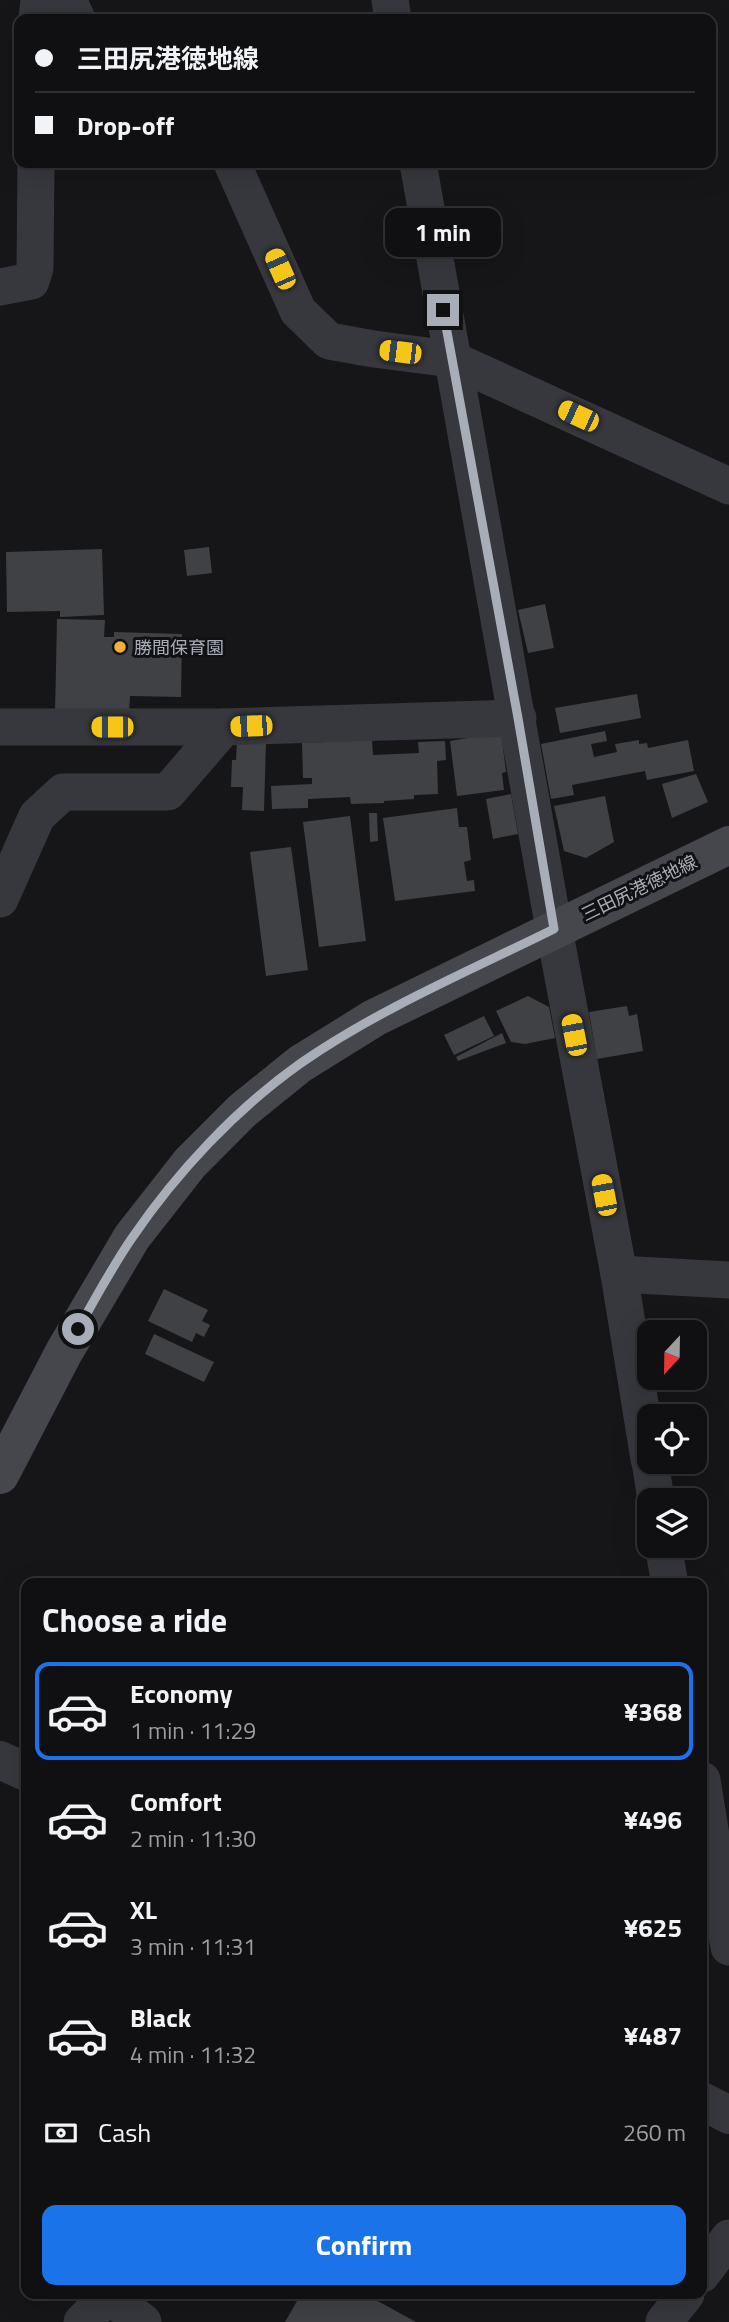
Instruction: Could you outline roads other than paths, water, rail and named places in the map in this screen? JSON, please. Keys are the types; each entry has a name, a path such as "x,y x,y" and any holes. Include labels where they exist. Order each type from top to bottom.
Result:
{"main road":[{"name":"三田尻港徳地線","path":"0,1475 64,1352 132,1237 190,1163 243,1110 300,1064 374,1018 729,845"}],"street":[{"path":"0,287 31,282 35,268 36,168"},
{"path":"234,168 298,311 328,341 451,359 729,486"},
{"path":"419,168 554,929 619,1274 640,1404"},
{"path":"0,727 224,727 518,718"},
{"path":"0,899 37,817 63,792 168,792 224,727"},
{"path":"619,1274 729,1280"},
{"path":"665,1558 669,1578"},
{"path":"0,1760 21,1770"},
{"path":"707,1811 729,1947"},
{"path":"707,2104 729,2115"},
{"path":"707,2267 729,2238"},
{"path":"82,2322 106,2299"},
{"path":"115,2299 143,2322"},
{"path":"664,2322 682,2299"}],"place":[{"name":"勝間保育園","path":"120,647"}]}
